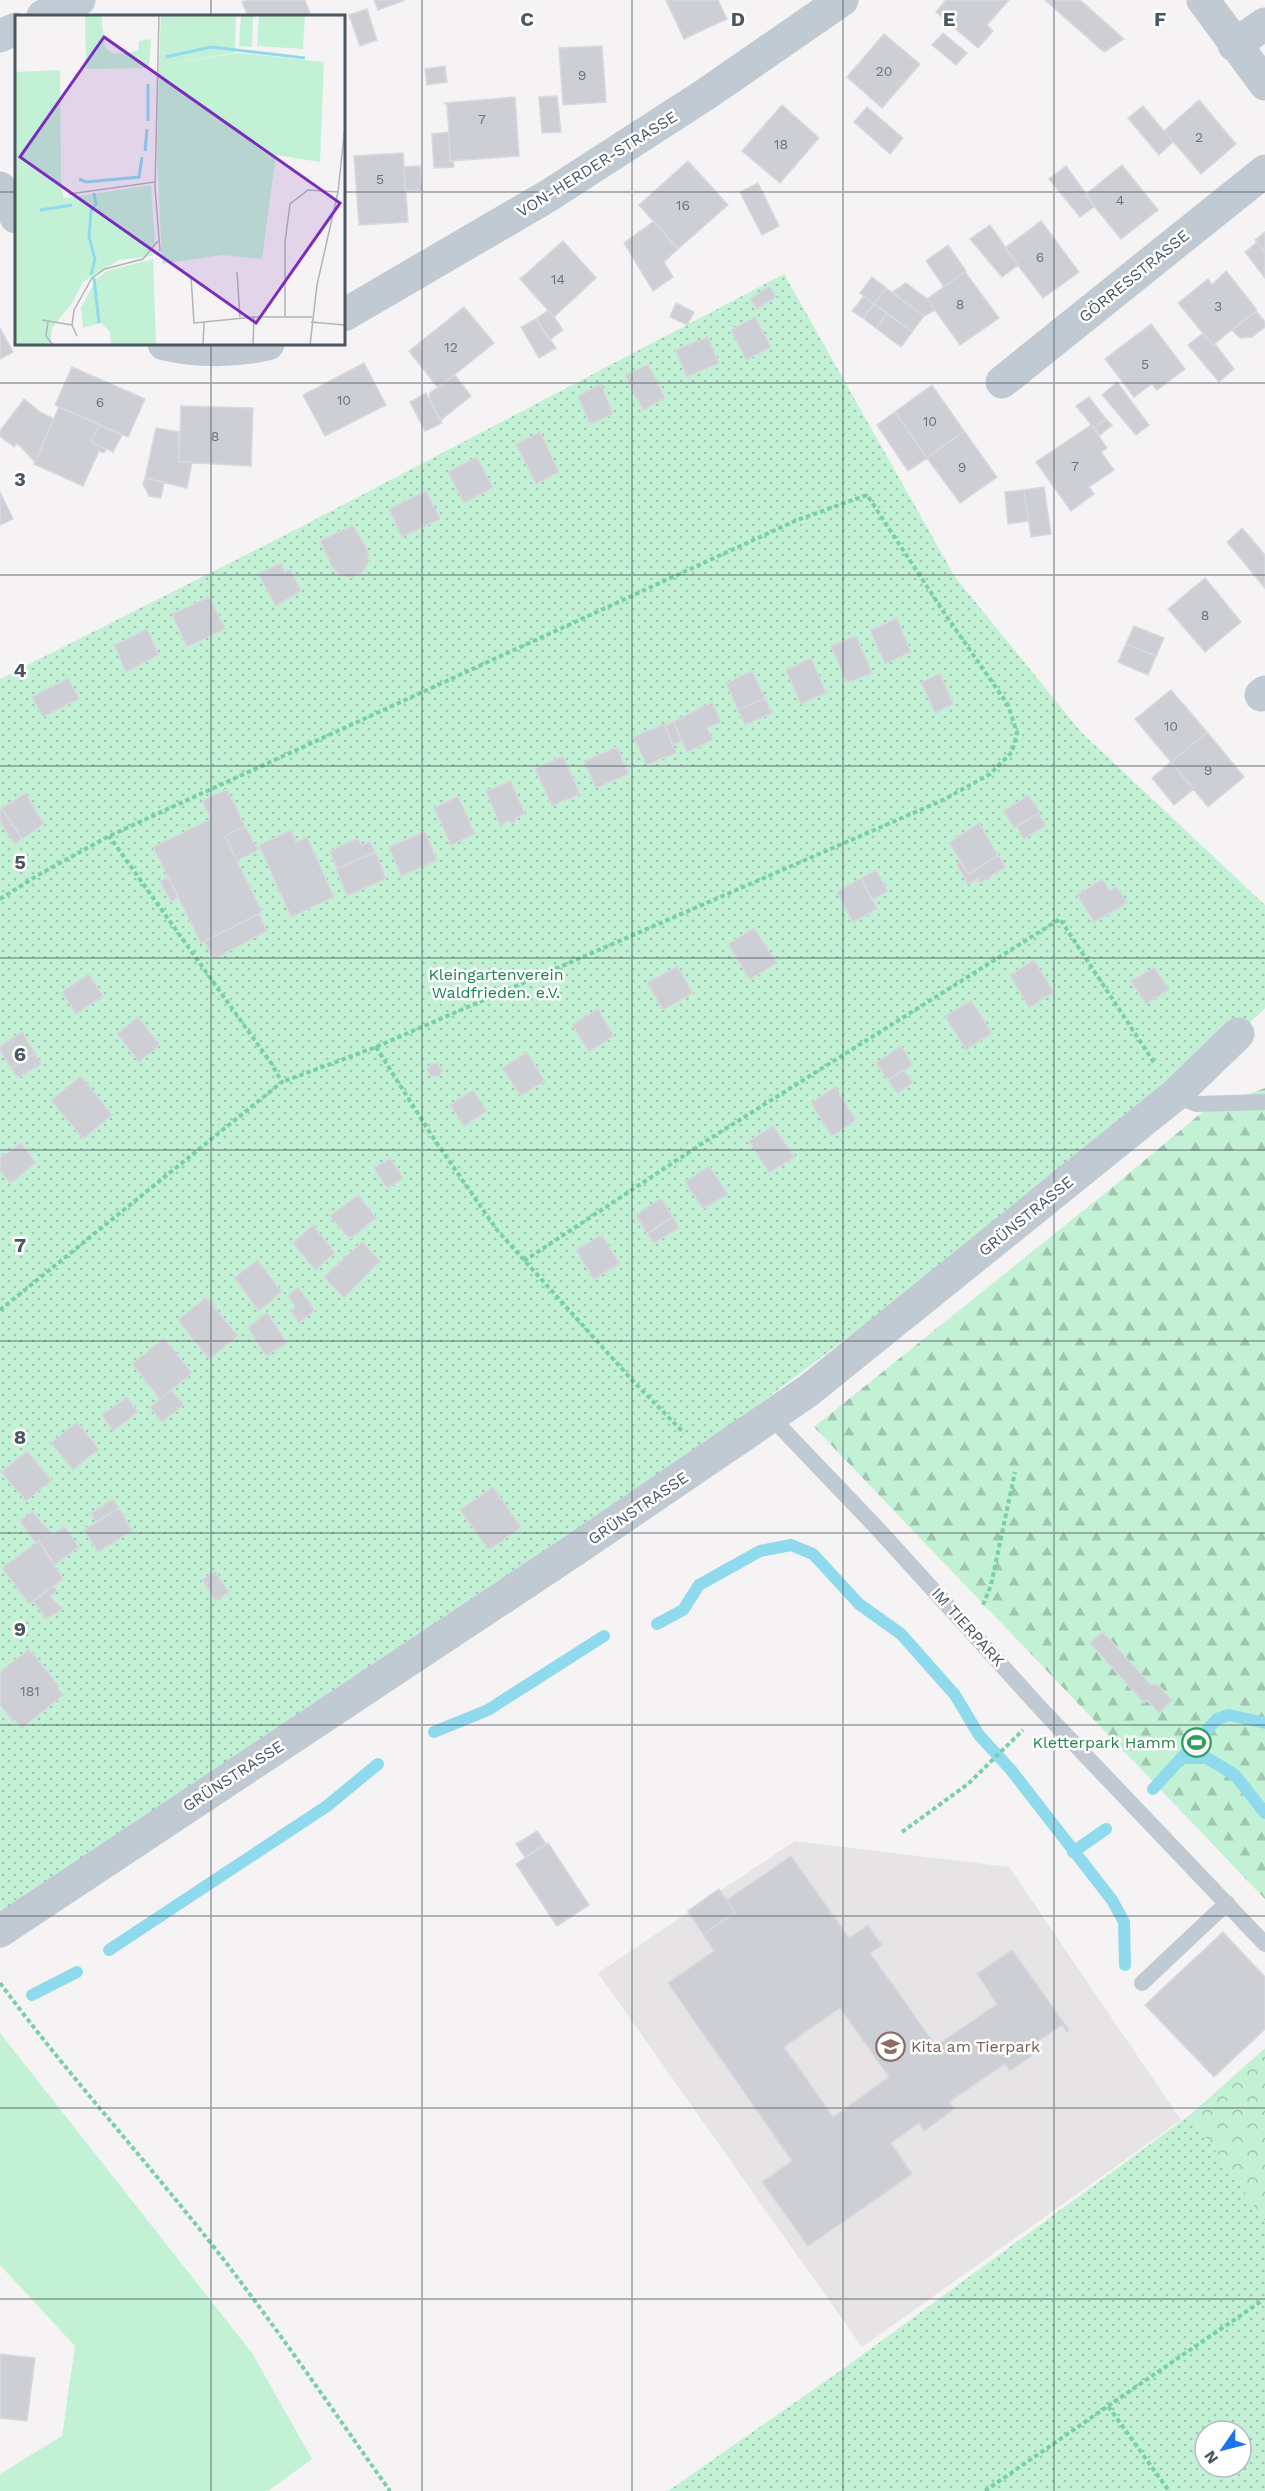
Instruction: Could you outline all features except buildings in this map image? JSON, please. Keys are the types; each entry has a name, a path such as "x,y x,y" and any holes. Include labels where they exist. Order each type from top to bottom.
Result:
{"street":[{"path":"45,15 79,0"},
{"name":"VON-HERDER-STRASSE","path":"345,314 548,196 706,94 842,0"},
{"path":"1203,0 1265,84"},
{"path":"1234,45 1265,24"},
{"path":"0,36 15,29"},
{"name":"GÖRRESSTRASSE","path":"1002,382 1265,171"},
{"path":"0,188 15,215"},
{"path":"172,345 230,351 263,345"},
{"name":"GRÜNSTRASSE","path":"0,1931 706,1462 808,1391 1175,1095 1238,1034"}],"lane":[{"path":"1175,1095 1196,1104 1265,1102"},
{"name":"IM TIERPARK","path":"770,1416 1043,1711 1265,1944"},
{"path":"1142,1983 1227,1903"}],"path":[{"path":"0,899 109,836 797,520 867,495 1008,705 1017,733 1011,752 990,774 943,800 376,1047 282,1082 0,1310"},
{"path":"109,836 271,1063 282,1082"},
{"path":"524,1261 706,1141 1060,919 1175,1095"},
{"path":"376,1047 434,1139 497,1230 632,1380 681,1428 706,1462"},
{"path":"972,1632 991,1585 1015,1472"},
{"path":"902,1832 968,1784 1043,1711"},
{"path":"0,1983 69,2074 189,2216 251,2295 390,2491"},
{"path":"985,2491 1263,2300"},
{"path":"1108,2406 1169,2491"}],"shaded area":[{"name":"Kita am Tierpark","path":"795,1841 1009,1867 1181,2120 862,2347 598,1973"}],"green space":[{"name":"Kleingartenverein Waldfrieden. e.V.","path":"784,274 955,577 1081,732 1265,905 1265,1008 1238,1034 1033,1198 690,1456 0,1914 0,679 297,529"},
{"path":"1265,1088 1265,1899 814,1427 1206,1109"},
{"path":"0,2033 252,2353 312,2459 268,2491 0,2491 0,2474 62,2436 75,2346 0,2265"},
{"path":"1265,2048 1265,2221 1190,2115"},
{"path":"1190,2115 1265,2221 1265,2491 668,2491 850,2364"}],"waterway":[{"path":"657,1624 683,1610 699,1585 760,1551 791,1545 813,1554 859,1604 901,1634 955,1695 979,1735 1011,1770 1112,1900 1124,1922 1125,1965"},
{"path":"434,1732 488,1710 604,1636"},
{"path":"1153,1789 1217,1719 1229,1715 1265,1723"},
{"path":"1183,1758 1207,1758 1235,1775 1265,1813"},
{"path":"109,1950 327,1806 378,1764"},
{"path":"1073,1852 1106,1829"},
{"path":"32,1995 77,1972"}],"place":[{"name":"Kletterpark Hamm","path":"1197,1742"},
{"name":"Kita am Tierpark","path":"890,2046"}]}
